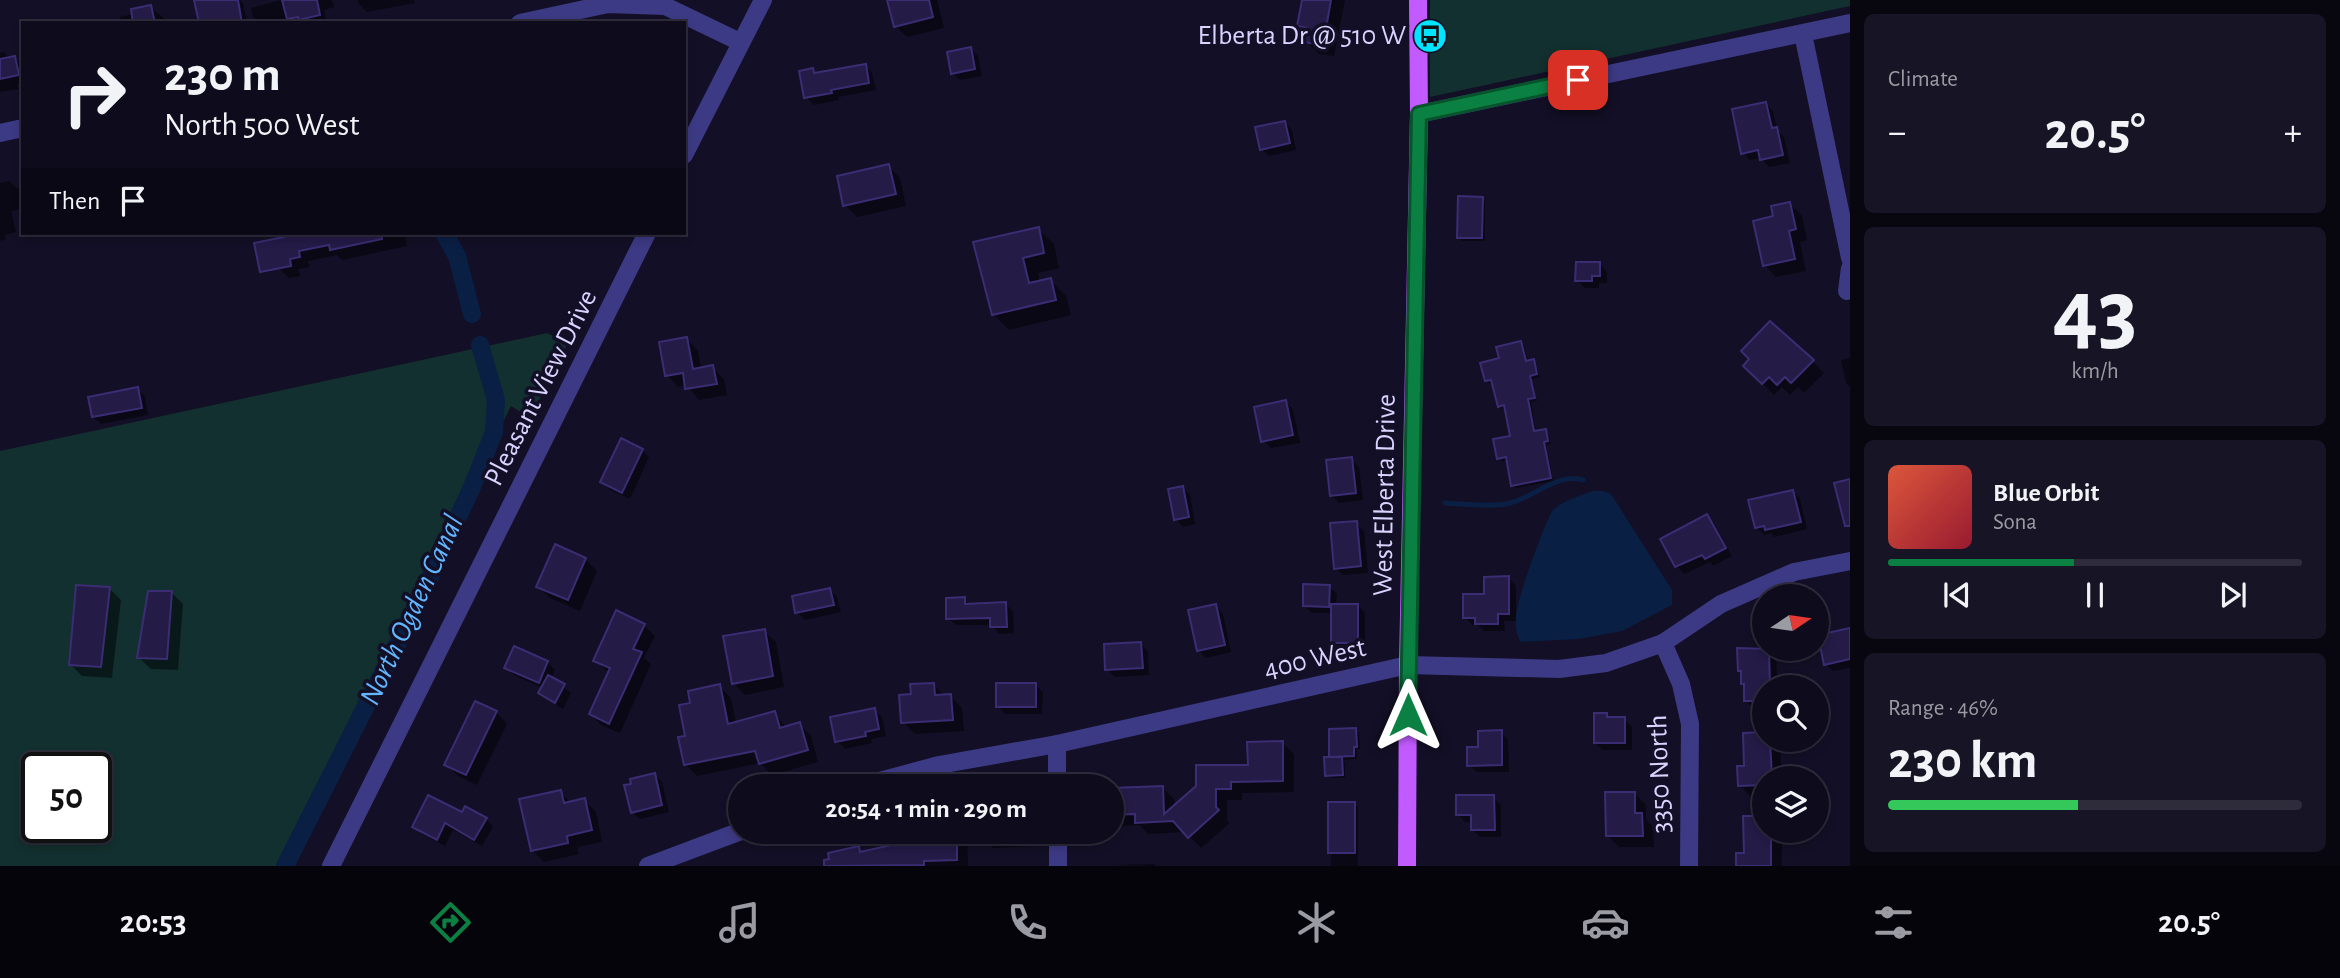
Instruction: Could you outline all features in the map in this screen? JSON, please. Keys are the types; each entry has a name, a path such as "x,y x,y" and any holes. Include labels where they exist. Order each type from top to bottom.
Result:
{"main road":[{"name":"West Elberta Drive","path":"1407,866 1408,665 1419,114 1418,0"}],"street":[{"path":"686,151 763,0"},
{"path":"529,21 608,4 665,6 740,43"},
{"path":"1419,114 1850,23"},
{"path":"1803,34 1850,258"},
{"path":"0,133 21,128"},
{"name":"Pleasant View Drive","path":"331,866 646,235"},
{"path":"1847,291 1850,268"},
{"name":"400 West","path":"906,774 939,765 1057,744 1408,665 1559,669 1606,663 1663,643 1721,604 1794,572 1850,561"},
{"name":"3350 North","path":"1663,643 1681,684 1690,724 1689,866"},
{"path":"1057,744 1057,774"},
{"path":"648,866 728,836"},
{"path":"1058,844 1058,866"}],"green space":[{"path":"1430,0 1850,0 1850,6 1430,97"},
{"path":"547,333 568,343 530,418 511,406 280,866 0,866 0,451"}],"water":[{"path":"1593,491 1611,494 1672,590 1672,605 1622,631 1579,639 1521,642 1516,624 1518,605 1551,514 1554,509 1572,498"}],"building":[{"path":"194,0 238,0 242,21 199,21"},
{"path":"282,0 317,0 320,15 298,20 298,17 287,19"},
{"path":"887,0 929,0 933,17 894,27"},
{"path":"1302,0 1331,0 1323,46 1305,42 1308,28 1297,26"},
{"path":"151,5 155,21 133,21 131,9"},
{"path":"971,47 975,69 951,74 947,52"},
{"path":"15,56 19,75 0,79 0,59"},
{"path":"866,64 869,83 804,98 799,71 813,68 814,73"},
{"path":"1766,102 1772,128 1777,127 1783,155 1760,160 1758,150 1741,154 1732,109"},
{"path":"1285,121 1290,143 1260,150 1255,127"},
{"path":"889,164 896,194 843,206 837,176"},
{"path":"1458,196 1483,197 1482,238 1457,238"},
{"path":"1790,202 1796,229 1789,231 1795,259 1763,266 1753,221 1773,216 1771,206"},
{"path":"1039,227 1044,253 1023,258 1029,283 1051,278 1056,300 992,315 973,242"},
{"path":"381,235 382,239 330,250 329,245 299,251 300,257 290,259 291,266 260,272 254,243 284,237"},
{"path":"1576,262 1600,262 1600,276 1592,276 1592,281 1575,281"},
{"path":"1770,321 1814,360 1791,383 1785,377 1777,385 1769,377 1762,384 1743,366 1749,359 1741,351"},
{"path":"687,337 693,369 713,365 717,384 685,389 683,373 665,376 659,342"},
{"path":"1521,341 1526,361 1534,359 1537,374 1530,376 1535,398 1528,399 1534,431 1546,429 1548,441 1544,442 1551,478 1511,486 1506,457 1497,459 1493,439 1510,436 1504,405 1498,407 1491,380 1485,381 1480,363 1499,358 1496,347"},
{"path":"138,387 142,408 92,417 88,397"},
{"path":"1286,400 1293,435 1261,442 1254,407"},
{"path":"621,438 643,449 622,493 600,482"},
{"path":"1352,457 1356,493 1330,496 1326,460"},
{"path":"1850,479 1850,526 1845,526 1834,483"},
{"path":"1183,486 1189,517 1174,520 1168,489"},
{"path":"1793,490 1801,522 1765,530 1764,526 1755,528 1748,500"},
{"path":"1707,514 1726,548 1705,559 1702,555 1675,567 1660,539"},
{"path":"1357,521 1361,566 1334,569 1330,523"},
{"path":"555,544 586,558 568,600 536,587"},
{"path":"1509,576 1509,614 1498,614 1498,624 1475,624 1475,618 1463,618 1463,594 1484,594 1484,577"},
{"path":"1303,584 1330,585 1329,607 1303,606"},
{"path":"76,585 110,587 101,667 69,665"},
{"path":"830,588 834,605 795,613 792,596"},
{"path":"148,591 172,591 167,659 137,658"},
{"path":"965,597 965,604 1006,602 1007,627 990,627 990,618 946,619 946,598"},
{"path":"1216,604 1225,645 1197,651 1188,610"},
{"path":"1331,604 1358,604 1358,643 1331,643"},
{"path":"616,610 645,624 633,649 642,652 609,724 589,714 610,668 593,661"},
{"path":"1850,628 1850,659 1824,665 1823,662 1829,662 1829,633"},
{"path":"765,629 773,676 732,684 723,636"},
{"path":"1141,642 1143,668 1105,670 1104,644"},
{"path":"514,646 548,661 539,683 504,668"},
{"path":"1737,648 1752,648 1752,662 1769,662 1770,675 1752,675 1752,701 1744,701 1744,684 1741,684 1741,671 1738,671"},
{"path":"548,675 565,684 555,703 538,693"},
{"path":"934,683 935,695 951,694 953,720 901,723 899,695 911,694 910,684"},
{"path":"996,683 1036,683 1036,707 996,707"},
{"path":"720,684 728,724 775,711 780,728 800,722 808,750 759,764 755,751 684,765 678,737 685,736 679,705 690,703 688,691"},
{"path":"475,701 497,711 466,775 444,765"},
{"path":"875,708 879,729 865,732 866,736 835,742 830,717"},
{"path":"1594,713 1607,713 1607,717 1625,717 1625,743 1594,743"},
{"path":"1356,728 1357,747 1354,747 1354,756 1329,757 1329,729"},
{"path":"1502,730 1502,765 1467,766 1467,747 1478,747 1478,731"},
{"path":"1743,733 1752,733 1752,752 1771,752 1771,766 1752,766 1752,785 1738,786 1737,766 1744,766"},
{"path":"1283,741 1283,781 1231,782 1231,789 1216,789 1216,807 1219,810 1188,838 1173,821 1135,823 1135,814 1124,814 1124,788 1163,786 1164,814 1196,786 1196,765 1248,765 1247,742"},
{"path":"1324,757 1342,757 1343,775 1325,776"},
{"path":"655,773 662,805 631,813 624,785 631,784 630,779"},
{"path":"561,790 564,803 585,798 592,830 567,836 568,843 531,851 519,799"},
{"path":"1605,792 1635,792 1635,813 1642,813 1643,836 1606,836"},
{"path":"428,795 462,812 465,806 487,818 474,840 445,823 437,840 412,827"},
{"path":"1456,795 1494,795 1495,830 1471,830 1471,815 1456,815"},
{"path":"1328,802 1355,802 1355,853 1328,853"},
{"path":"1743,816 1752,816 1752,843 1771,843 1771,866 1736,866 1736,853 1744,853"},
{"path":"896,844 957,844 957,860 924,861 924,865 824,866 824,860 829,859 828,853 859,846 860,852"}],"waterway":[{"name":"North Ogden Canal","path":"445,235 457,256 472,314"},
{"name":"North Ogden Canal","path":"285,866 417,605 472,487 494,432 496,400 480,345"},
{"path":"1445,503 1506,504 1554,483 1583,480"}],"place":[{"name":"Elberta Dr @ 510 W","path":"1430,36"}],"route":[{"path":"1408,715 1419,114 1578,80"}]}
